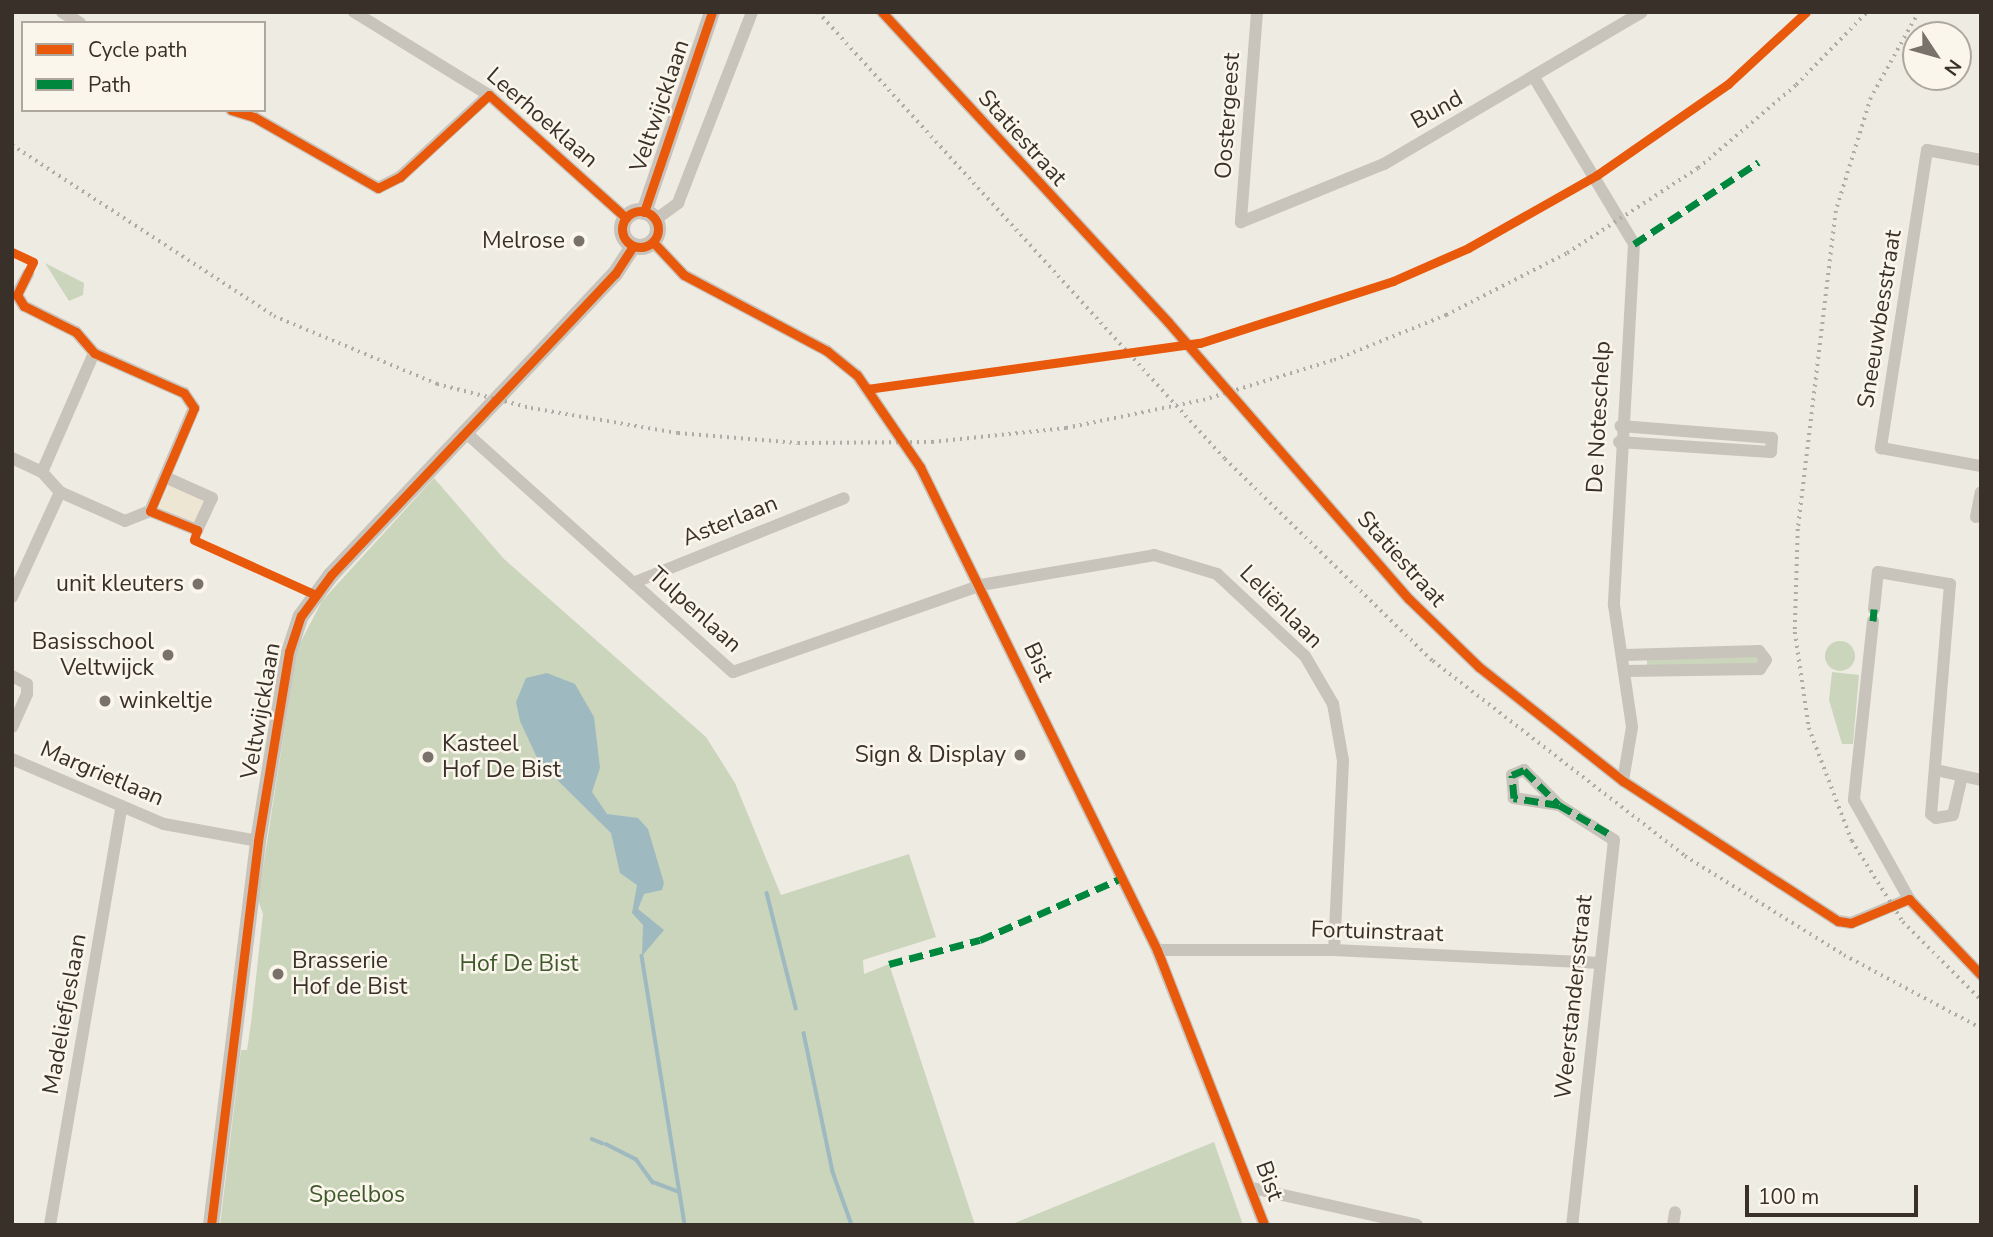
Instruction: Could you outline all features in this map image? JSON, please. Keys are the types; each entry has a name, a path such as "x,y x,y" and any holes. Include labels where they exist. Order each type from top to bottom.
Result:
{"street":[{"name":"Leerhoeklaan","path":"354,12 489,95 626,218"},
{"name":"Veltwijcklaan","path":"650,216 712,12"},
{"path":"650,216 653,242 633,246 622,228 626,218 650,216 678,202 752,12"},
{"name":"Statiestraat","path":"882,12 1168,322 1433,624 1623,781 1838,921 1851,923 1909,899"},
{"name":"Oostergeest","path":"1241,222 1257,12"},
{"name":"Bund","path":"1241,222 1384,164 1535,79 1639,13"},
{"name":"De Noteschelp","path":"1535,79 1634,244 1619,442 1614,605 1625,654 1632,759 1623,781"},
{"path":"238,112 254,117 378,188 400,177 489,95"},
{"name":"Sneeuwbesstraat","path":"1981,160 1927,150 1881,448 1981,466"},
{"name":"Bist","path":"653,242 684,275 827,351 857,375 920,467 981,585 1157,950 1265,1225"},
{"name":"Veltwijcklaan","path":"211,1225 258,841 289,652 301,616 331,575 615,274 633,246"},
{"path":"27,274 17,295 24,306 76,332 94,353 184,393 194,408 150,511"},
{"path":"42,472 94,353"},
{"path":"1619,442 1771,452 1772,438 1620,426"},
{"name":"Tulpenlaan","path":"464,431 733,672 981,585"},
{"path":"12,458 42,472 60,492 125,521 150,511 197,530 212,498 165,477"},
{"path":"12,597 60,492"},
{"path":"1976,517 1981,492"},
{"name":"Asterlaan","path":"633,583 844,498"},
{"name":"Leliënlaan","path":"981,585 1154,555 1185,560 1217,574 1305,656 1333,704 1343,761 1334,950"},
{"path":"1962,776 1953,815 1942,821 1931,814 1950,584 1878,572 1854,800 1909,899 1981,975"},
{"path":"1625,654 1759,651 1766,660 1760,669 1626,671"},
{"path":"12,727 27,695 17,678"},
{"name":"Margrietlaan","path":"12,759 121,809 258,841"},
{"path":"1936,770 1981,780"},
{"name":"Weerstandersstraat","path":"1559,805 1613,836 1596,963 1572,1225"},
{"name":"Madeliefjeslaan","path":"50,1225 121,809"},
{"name":"Fortuinstraat","path":"1157,950 1334,950 1596,963"},
{"path":"1252,1188 1417,1225"}],"green space":[{"path":"45,263 84,283 83,295 69,301"},
{"name":"Hof De Bist","path":"434,478 504,559 706,737 735,783 781,895 909,854 936,937 863,960 864,974 889,964 975,1225 220,1225 241,1050 247,1050 251,1023 263,914 258,900 297,649 322,601"},
{"path":"1840,641 1851,645 1855,656 1851,667 1840,671 1829,667 1825,656 1829,645"},
{"path":"1647,657 1759,657 1759,665 1647,665"},
{"path":"1832,672 1859,675 1853,744 1842,744 1829,700"},
{"path":"1214,1142 1243,1225 1010,1225"}],"shaded area":[{"path":"169,485 205,501 195,523 159,507"}],"water":[{"path":"547,673 575,684 594,717 600,768 592,792 607,814 638,818 648,829 664,883 662,890 644,894 638,909 664,930 642,956 643,925 632,913 637,885 620,873 611,833 539,762 520,721 516,702 526,678"}],"waterway":[{"path":"767,893 796,1008"},
{"path":"642,956 685,1225"},
{"path":"804,1033 833,1172 852,1225"},
{"path":"592,1139 602,1143"},
{"path":"606,1144 636,1159 653,1182 677,1191"}],"railway":[{"path":"818,12 1225,459 1433,661 1685,856 1844,955 1981,1028"},
{"path":"12,145 274,316 437,384 531,408 678,433 798,443 932,442 1066,428 1203,400 1334,360 1446,315 1567,253 1698,168 1796,85 1867,12"},
{"path":"1919,12 1871,98 1836,211 1798,529 1795,632 1809,728 1852,841 1903,922 1981,1000"}],"marked path":[{"path":"1634,244 1759,162"},
{"path":"1873,621 1874,609"},
{"path":"1559,805 1514,798 1512,775 1524,770 1559,805 1613,836"},
{"path":"889,964 980,940 1122,878"}],"cycle path":[{"path":"644,212 712,12"},
{"path":"882,12 1168,322 1409,599 1479,667 1623,781 1838,921 1851,923 1909,899 1981,975"},
{"path":"867,389 1200,343 1393,281 1468,248 1597,175 1728,84 1806,12"},
{"path":"238,112 254,117 378,188 400,177 489,95 626,218"},
{"path":"640,211 652,217 658,229 652,241 640,247 628,241 622,229 628,217 640,211"},
{"path":"653,242 684,275 827,351 857,375 920,467 1157,950 1264,1225"},
{"path":"211,1225 258,841 289,652 301,616 331,575 615,274 633,246"},
{"path":"12,252 33,262 17,295 24,306 76,332 94,353 184,393 194,408 150,511 197,530 194,540 316,595"}],"place":[{"name":"Melrose","path":"579,241"},
{"name":"unit kleuters","path":"198,584"},
{"name":"Basisschool Veltwijck","path":"168,655"},
{"name":"winkeltje","path":"105,701"},
{"name":"Sign & Display","path":"1020,755"},
{"name":"Kasteel Hof De Bist","path":"428,757"},
{"name":"Brasserie Hof de Bist","path":"278,974"}],"park label":[{"name":"Speelbos","path":"357,1195"}]}
